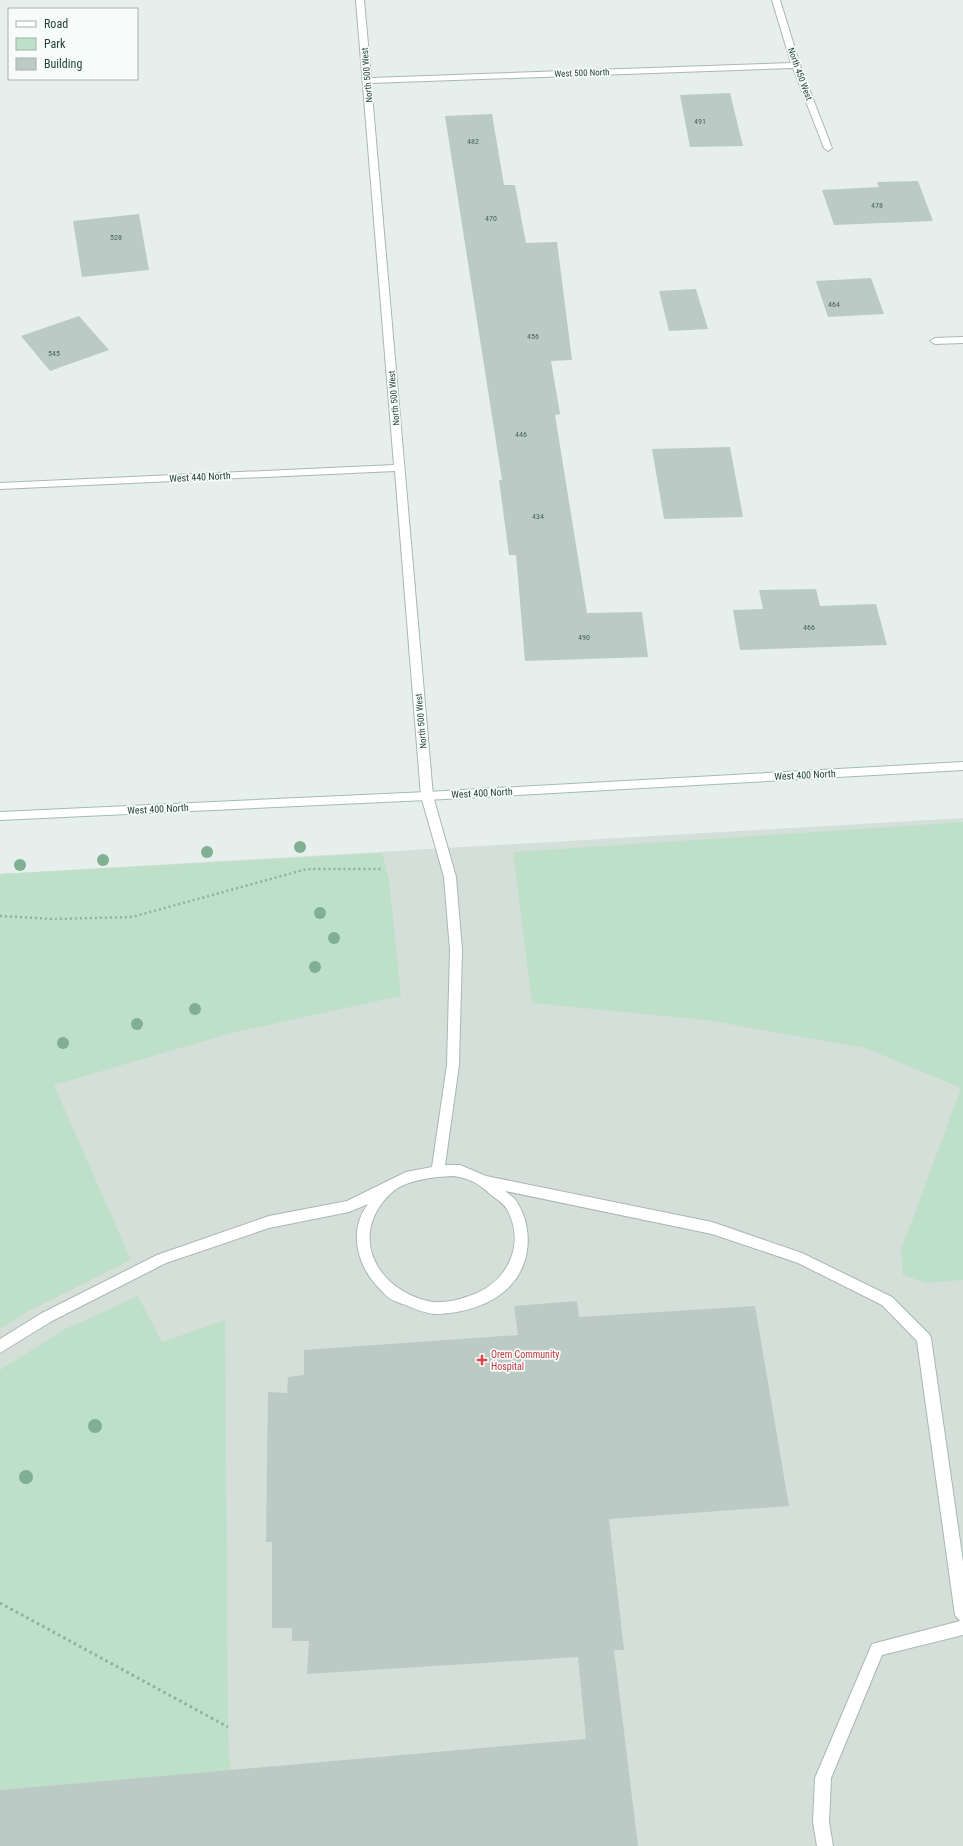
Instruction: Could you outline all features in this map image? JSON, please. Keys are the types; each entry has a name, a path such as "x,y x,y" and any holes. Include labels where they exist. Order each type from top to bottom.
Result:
{"street":[{"name":"North 500 West","path":"360,0 427,796 450,876 456,950 453,1066 438,1171"},
{"name":"North 450 West","path":"776,0 796,65 828,148"},
{"name":"West 500 North","path":"367,81 796,65"},
{"path":"935,341 963,340"},
{"name":"West 440 North","path":"0,486 400,468"},
{"name":"West 400 North","path":"0,816 427,796 963,766"},
{"path":"0,1347 47,1316 162,1259 269,1222 349,1206 411,1176 438,1171 460,1172 486,1181 628,1212 712,1228 802,1259 887,1301 924,1338 963,1615"},
{"path":"386,1189 370,1210 362,1234 364,1252 374,1274 395,1295 434,1308 462,1305 485,1297 506,1281 520,1257 522,1233 513,1206 486,1181"},
{"path":"825,1846 821,1822 822,1778 877,1649 963,1628"}],"path":[{"path":"0,916 54,919 132,918 306,869 383,869"},
{"path":"0,1603 228,1727"}],"shaded area":[{"name":"Orem Community Hospital","path":"963,818 963,1846 0,1846 0,874"}],"green space":[{"path":"963,822 963,1280 926,1283 903,1275 901,1250 961,1088 865,1048 705,1020 532,1003 513,852"},
{"path":"382,853 389,879 401,996 232,1033 54,1085 131,1260 27,1312 0,1329 0,874"},
{"path":"138,1296 162,1342 225,1320 228,1727 230,1770 0,1790 0,1370 63,1330"}],"building":[{"path":"730,93 743,146 690,147 680,95"},
{"path":"492,114 504,185 515,185 526,243 557,242 572,360 551,361 560,414 555,415 587,613 642,612 648,657 525,661 516,555 509,555 499,480 502,480 445,116"},
{"path":"918,181 933,221 834,225 822,190 879,187 877,182"},
{"path":"139,214 149,270 82,277 73,221"},
{"path":"871,278 884,314 828,317 816,281"},
{"path":"696,289 708,329 669,331 659,291"},
{"path":"79,316 109,350 50,371 21,336"},
{"path":"730,447 743,517 664,519 652,449"},
{"path":"816,589 820,606 876,604 887,645 740,650 733,610 763,609 759,590"},
{"name":"Orem Community Hospital","path":"577,1301 579,1317 755,1306 789,1506 609,1519 624,1650 614,1650 638,1846 0,1846 0,1790 586,1739 578,1657 307,1674 309,1641 292,1641 292,1628 272,1628 272,1542 266,1542 268,1392 287,1393 288,1377 304,1375 304,1350 518,1335 514,1306"}],"place":[{"name":"Orem Community Hospital","path":"482,1360"}]}
